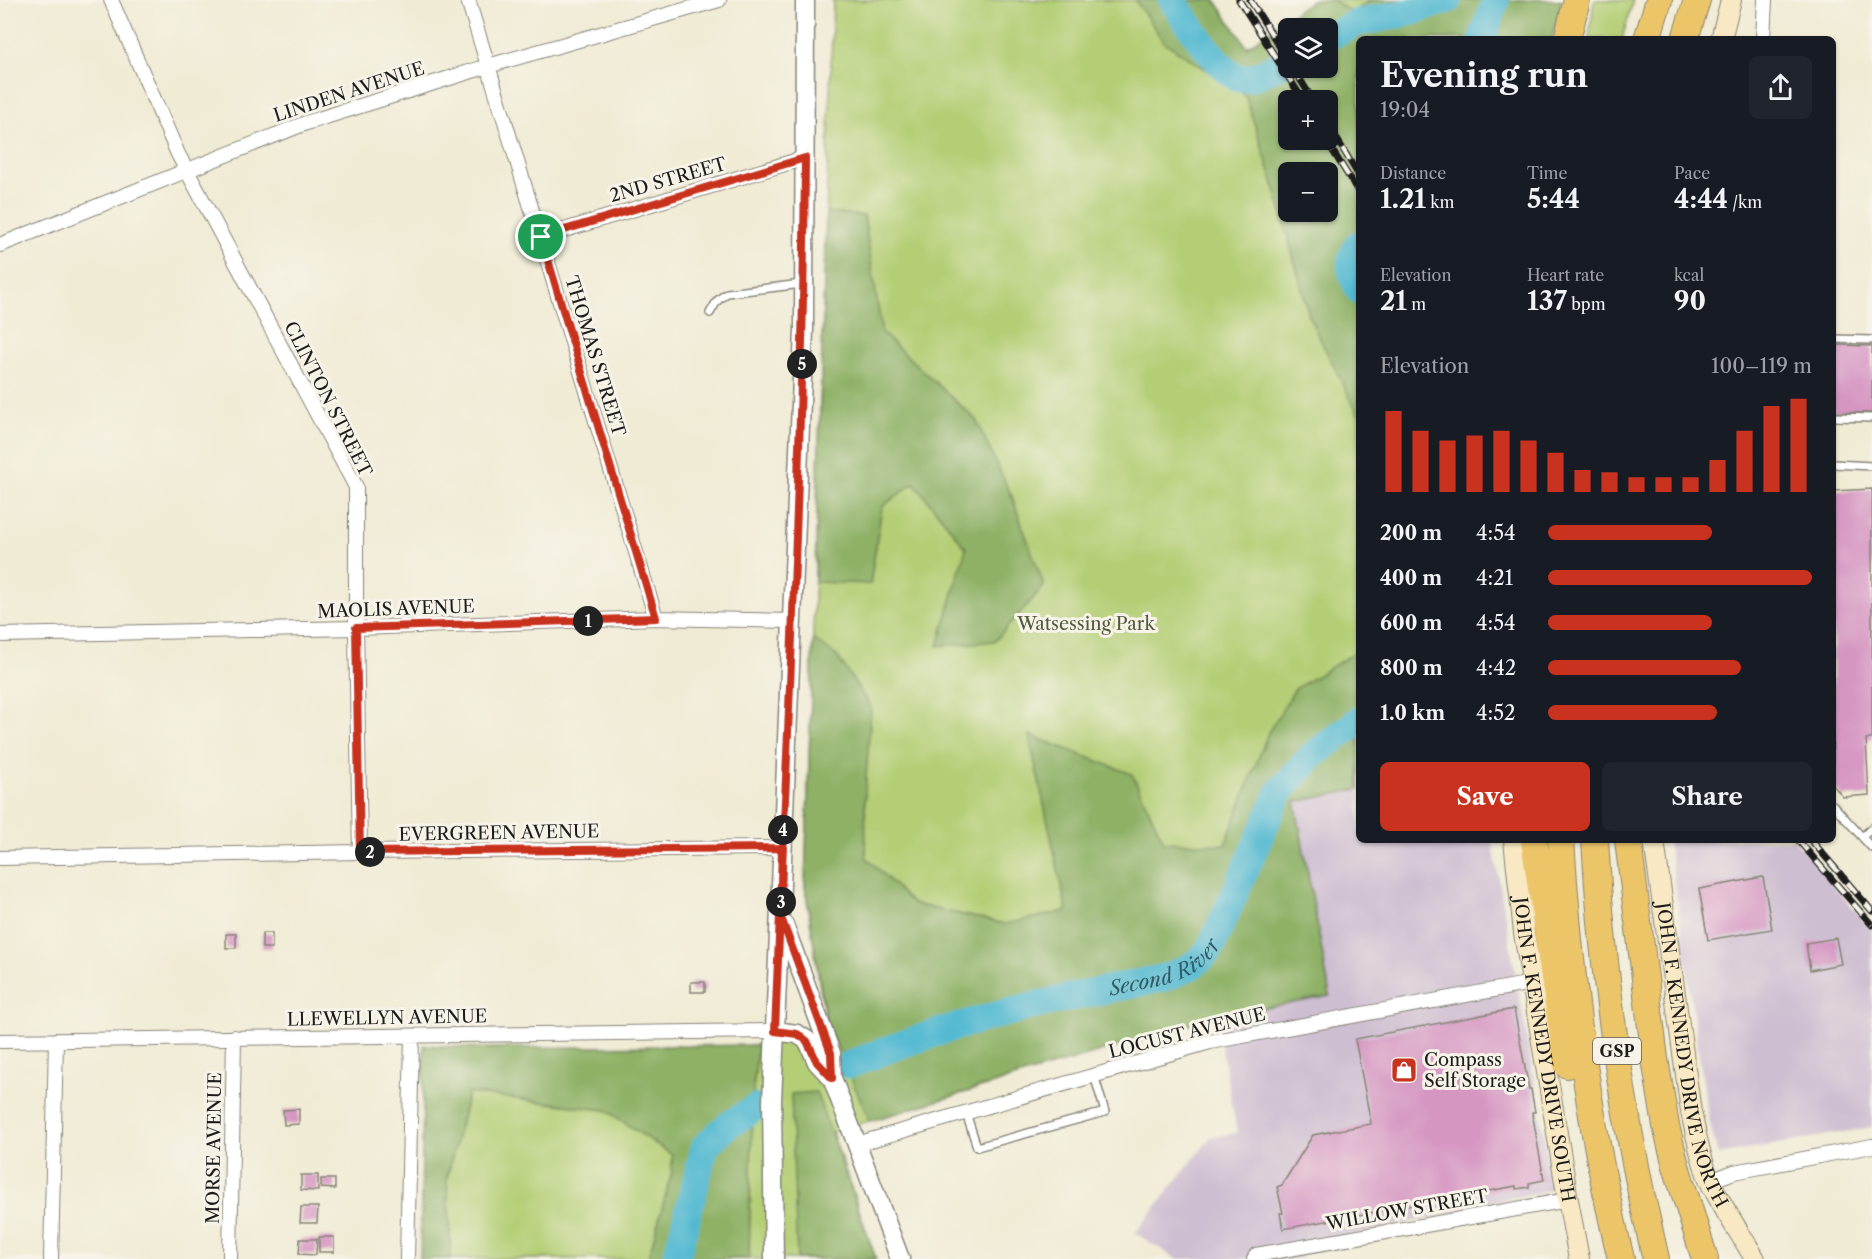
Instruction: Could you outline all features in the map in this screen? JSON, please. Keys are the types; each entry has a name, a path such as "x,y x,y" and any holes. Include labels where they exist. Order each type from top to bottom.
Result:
{"highway":[{"path":"1568,36 1579,0"},
{"path":"1648,36 1659,0"},
{"path":"1686,36 1697,0"},
{"path":"1534,843 1570,1077 1584,1136 1619,1251"},
{"name":"GSP","path":"1561,843 1582,1049 1599,1153 1619,1251"},
{"name":"GSP","path":"1595,843 1604,950 1618,1064 1634,1158 1656,1259"},
{"path":"1628,843 1655,1059 1666,1126 1705,1259"}],"main road":[{"path":"1575,36 1579,0"},
{"path":"1722,36 1731,0"},
{"name":"JOHN F. KENNEDY DRIVE SOUTH","path":"1514,843 1520,904 1532,983 1579,1259"},
{"name":"JOHN F. KENNEDY DRIVE NORTH","path":"1654,843 1691,1112 1699,1149 1718,1197 1755,1259"}],"street":[{"name":"CLINTON STREET","path":"111,0 178,154 356,487 360,852"},
{"name":"THOMAS STREET","path":"468,0 656,618"},
{"name":"LINDEN AVENUE","path":"0,245 306,123 488,66 719,0"},
{"path":"774,1259 772,1102 804,283 805,0"},
{"path":"1763,36 1765,0"},
{"name":"2ND STREET","path":"541,237 805,158"},
{"name":"MAOLIS AVENUE","path":"0,635 356,628 656,618 792,621"},
{"name":"EVERGREEN AVENUE","path":"0,858 782,848"},
{"path":"780,915 831,1053 832,1078 900,1259"},
{"name":"LOCUST AVENUE","path":"857,1144 1225,1039 1532,983"},
{"path":"775,1031 797,1034 807,1041 817,1062 832,1078"},
{"name":"LLEWELLYN AVENUE","path":"0,1041 775,1031"},
{"path":"407,1259 412,1036"},
{"name":"MORSE AVENUE","path":"230,1259 234,1037"},
{"path":"51,1259 56,1040"},
{"path":"1710,1181 1734,1172 1872,1146"},
{"name":"WILLOW STREET","path":"1254,1259 1256,1255 1297,1254 1568,1200"}],"lane":[{"path":"710,313 717,301 727,293 804,283"},
{"path":"1836,339 1872,340"},
{"path":"1836,417 1872,418"},
{"path":"1836,464 1872,466"},
{"path":"1836,808 1872,848"},
{"path":"1862,837 1872,828"},
{"path":"966,1113 977,1147 1105,1112 1094,1075"}],"shaded area":[{"path":"1356,790 1356,843 1493,843 1553,1189 1300,1248 1303,1259 1177,1259 1135,1233 1211,1137 1237,1133 1216,1017 1330,996 1294,802"},
{"path":"1668,843 1797,843 1872,930 1872,1127 1718,1155 1708,1116"}],"green space":[{"name":"Watsessing Park","path":"833,0 1215,0 1247,47 1278,25 1278,78 1338,78 1338,18 1287,18 1312,0 1562,0 1553,36 1356,36 1356,790 1295,802 1330,996 1216,1017 832,1132 876,1259 451,1259 447,1177 468,1093 606,1110 672,1155 753,1087 758,1045 825,1022 805,886"},
{"path":"1135,0 1215,0 1247,47 1278,25 1278,78 1338,78 1338,18 1287,18 1312,0 1333,0 1352,13 1370,0 1562,0 1553,36 1356,36 1356,410 1310,319 1284,222 1338,222 1338,162 1278,162 1278,199 1245,95 1164,42"},
{"path":"1594,0 1633,0 1623,36 1589,36"},
{"path":"826,212 864,216 882,333 976,420 1012,497 1044,586 995,641 938,646 966,548 914,483 882,507 870,584 815,582"},
{"path":"813,639 837,656 871,707 865,792 866,857 913,904 1005,924 1067,911 1029,735 1132,774 1164,842 1225,845 1268,733 1295,689 1356,652 1356,790 1295,802 1330,996 1216,1017 870,1121 826,1022 805,886"},
{"path":"424,1045 484,1048 758,1045 753,1087 749,1259 648,1259 672,1172 672,1155 606,1110 468,1093 447,1177 451,1259 420,1259"},
{"path":"816,1092 876,1259 797,1259 791,1094"}],"building":[{"path":"1836,345 1872,346 1872,413 1836,412"},
{"path":"1872,489 1872,739 1866,739 1869,795 1843,797 1836,789 1836,491"},
{"path":"1763,877 1772,929 1708,940 1699,889"},
{"path":"262,933 272,933 272,948 262,948"},
{"path":"226,934 236,934 236,948 226,948"},
{"path":"1836,938 1841,964 1810,970 1806,943"},
{"path":"691,982 705,982 705,992 691,992"},
{"path":"1514,1009 1529,1089 1531,1089 1535,1112 1532,1112 1544,1180 1529,1183 1529,1187 1516,1189 1516,1186 1283,1229 1280,1213 1283,1213 1277,1187 1282,1185 1313,1135 1371,1124 1355,1039"},
{"path":"299,1109 299,1124 284,1125 283,1110"},
{"path":"301,1175 318,1175 318,1191 301,1190"},
{"path":"321,1179 335,1179 335,1189 321,1188"},
{"path":"301,1207 318,1207 317,1223 300,1223"},
{"path":"319,1237 334,1237 334,1252 319,1252"},
{"path":"300,1239 317,1239 316,1255 299,1254"}],"waterway":[{"path":"1172,0 1203,44 1232,74 1240,78 1251,77 1278,65"},
{"path":"1338,32 1356,23 1411,12 1448,0"},
{"name":"Second River","path":"1483,36 1496,0"},
{"name":"Second River","path":"1356,248 1351,261 1356,284"},
{"name":"Second River","path":"849,1065 965,1024 1044,1003 1163,978 1196,963 1211,947 1280,791 1312,756 1356,722"},
{"name":"Second River","path":"676,1259 705,1146 727,1126 755,1108"}],"railway":[{"path":"1239,0 1297,90"},
{"path":"1250,0 1278,44"},
{"path":"1299,78 1307,90"},
{"path":"1338,141 1356,171"},
{"path":"1332,150 1356,188"},
{"path":"1801,843 1872,925"},
{"path":"1814,843 1872,911"}],"place":[{"name":"Compass Self Storage","path":"1404,1070"}],"route":[{"path":"541,237 656,618 356,628 360,852 782,848 780,915 831,1053 832,1078 817,1062 807,1041 797,1034 775,1031 782,848 804,330 805,158 541,237"}]}
